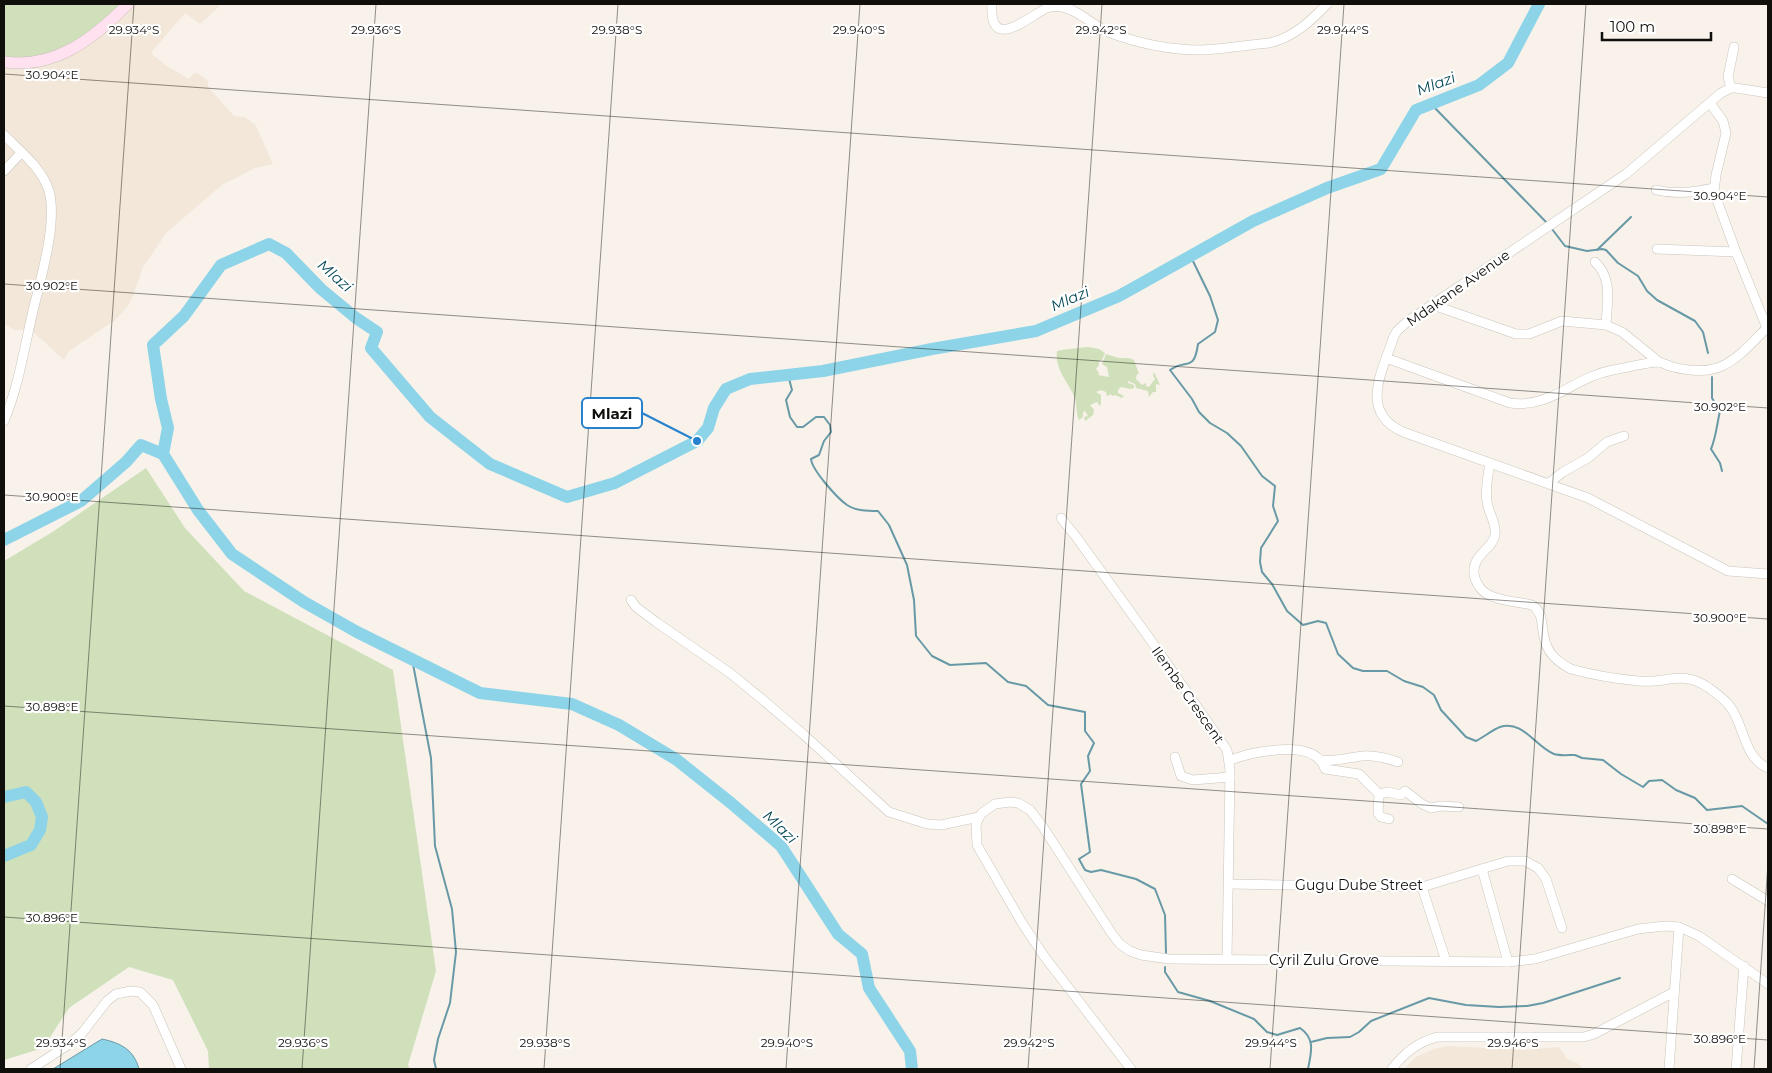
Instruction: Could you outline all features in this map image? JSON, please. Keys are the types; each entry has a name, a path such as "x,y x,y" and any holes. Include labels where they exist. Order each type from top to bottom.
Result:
{"street":[{"path":"4,62 35,62 63,54 95,34 128,4"},
{"path":"992,4 992,19 996,25 1003,29 1016,27 1050,7 1061,6 1074,11 1106,31 1177,49 1202,50 1278,41 1307,24 1327,4"},
{"path":"1734,47 1728,77 1731,88 1768,92"},
{"name":"Mdakane Avenue","path":"1731,88 1710,102 1626,174 1408,321 1397,331 1386,358 1378,384 1376,401 1380,414 1388,424 1402,432 1549,483 1594,501 1728,571 1768,574"},
{"path":"1386,358 1519,405 1546,400 1585,379 1603,372 1659,362 1694,370 1713,369 1732,361 1767,327 1714,192 1726,133 1723,121 1710,102"},
{"path":"4,135 42,176 49,190 52,211 45,256 24,352 16,386 4,422"},
{"path":"4,171 21,153"},
{"path":"1656,190 1668,193 1690,193 1714,188"},
{"path":"1657,249 1736,252"},
{"path":"1595,262 1602,268 1607,280 1606,325"},
{"path":"1433,305 1516,334 1528,334 1562,321 1606,325 1622,332 1659,362"},
{"path":"1549,483 1563,472 1588,458 1608,442 1624,436"},
{"path":"1490,462 1487,499 1495,532 1491,544 1475,565 1475,578 1482,589 1493,596 1532,605 1537,608 1541,616 1543,637 1547,648 1552,656 1571,670 1640,682 1682,677 1695,680 1708,687 1732,708 1752,756 1768,768"},
{"name":"Ilembe Crescent","path":"1061,518 1227,750 1230,777 1227,960"},
{"name":"Cyril Zulu Grove","path":"631,600 636,607 730,673 763,700 889,812 928,824 941,825 979,817 988,808 1002,802 1018,803 1030,810 1112,934 1130,951 1141,955 1169,959 1508,962 1535,959 1651,926 1679,927 1698,936 1768,984"},
{"path":"1229,760 1243,758 1253,753 1286,750 1308,751 1321,760 1333,762 1354,757 1373,756 1398,762"},
{"path":"1175,757 1181,776 1193,780 1230,777"},
{"path":"1321,760 1325,769 1359,774 1379,794 1378,813 1380,817 1389,819"},
{"path":"1379,794 1388,792 1401,795 1405,791 1422,804 1431,808 1442,806 1459,808"},
{"path":"979,817 976,826 977,845 1022,923 1044,956 1131,1069"},
{"name":"Gugu Dube Street","path":"1229,884 1422,887 1517,860 1532,864 1538,868 1546,879 1562,928"},
{"path":"1482,869 1508,962"},
{"path":"1732,879 1768,901"},
{"path":"1422,887 1446,961"},
{"path":"1669,1069 1679,927"},
{"path":"1736,1069 1744,966"},
{"path":"32,1069 71,1043 83,1032 108,1000 116,994 131,991 140,992 153,1005 180,1069"},
{"path":"1392,1069 1416,1046 1437,1037 1584,1037 1594,1034 1674,992"}],"shaded area":[{"path":"127,4 222,4 200,24 185,13 151,53 165,65 189,79 197,73 208,81 208,87 234,116 244,117 255,124 273,164 255,168 222,185 167,232 143,267 128,306 115,320 69,351 64,360 30,329 15,330 4,324 4,61"},
{"path":"1447,1046 1524,1050 1559,1047 1567,1059 1577,1063 1584,1069 1404,1069 1416,1057 1434,1049"}],"green space":[{"path":"4,4 127,4 64,53 4,61"},
{"path":"1088,347 1099,349 1105,353 1096,369 1099,373 1098,375 1109,377 1107,367 1102,364 1106,354 1119,358 1129,358 1134,360 1139,374 1137,374 1136,379 1142,385 1146,383 1146,386 1149,387 1155,379 1153,376 1154,372 1160,385 1156,384 1156,392 1153,392 1149,397 1148,391 1136,388 1135,384 1128,381 1128,383 1134,385 1134,388 1121,387 1118,393 1124,396 1122,398 1115,395 1112,396 1111,394 1107,396 1106,392 1101,390 1096,392 1101,395 1100,406 1097,402 1090,405 1094,410 1093,415 1085,421 1084,417 1088,416 1085,411 1083,412 1083,417 1079,420 1075,399 1058,364 1057,351"},
{"path":"146,468 185,528 244,591 393,670 436,971 408,1065 410,1069 209,1069 208,1051 173,980 129,967 69,1008 43,1048 4,1060 4,561 54,531"}],"water":[{"path":"102,1039 126,1048 134,1057 139,1069 53,1069"}],"waterway":[{"name":"Mlazi","path":"912,1069 910,1051 869,988 862,954 838,934 781,846 677,760 619,725 572,704 480,693 357,632 304,602 232,554 198,510 163,454 168,428 161,399 153,345 184,316 221,265 269,244 286,253 321,289 356,318 377,332 371,348 430,417 490,464 567,497 615,483 697,441 708,428 714,408 726,389 750,379 823,371 932,349 1036,331 1119,296 1253,221 1327,188 1381,169 1416,110 1479,85 1508,63 1539,4"},
{"path":"1431,104 1547,223"},
{"path":"1597,250 1631,217"},
{"path":"1552,229 1565,246 1587,251 1606,250 1618,263 1638,276 1647,291 1657,300 1695,321 1703,332 1708,353"},
{"path":"1190,255 1210,296 1218,320 1215,332 1198,344 1192,362 1170,370 1192,399 1199,412 1210,423 1227,433 1241,446 1262,476 1275,486 1273,506 1278,521 1261,548 1260,562 1262,572 1272,584 1287,611 1303,625 1318,621 1326,623 1338,654 1353,668 1363,671 1387,671 1404,681 1423,687 1434,695 1441,710 1466,737 1476,741 1497,728 1515,727 1522,730 1554,754 1574,755"},
{"path":"788,375 792,390 786,400 790,417 797,427 803,427 816,417 824,417 830,425 831,432 824,441 819,455 811,459 820,477 847,505 858,510 878,511 889,525 907,565 914,600 916,636 932,656 950,665 986,663 1008,682 1026,686 1048,705 1085,712 1085,731 1094,743 1088,756 1090,771 1081,784 1090,852 1079,859 1085,870 1091,872 1101,870 1136,879 1155,889 1165,915 1166,953"},
{"path":"1712,377 1712,398 1720,411 1711,449 1720,463 1722,471"},
{"path":"4,540 81,501 126,462 141,445 163,454"},
{"path":"412,659 431,758 435,846 452,909 456,952 450,1003 438,1039 434,1060 436,1069"},
{"path":"1575,755 1582,758 1603,760 1621,774 1643,787 1649,781 1662,780 1676,790 1695,798 1707,810 1742,806 1768,824"},
{"path":"4,797 26,792 36,802 42,817 40,830 31,845 4,856"},
{"path":"1165,967 1165,972 1178,992 1210,1001 1254,1019 1267,1032 1277,1035 1300,1028 1308,1037 1311,1047 1308,1069"},
{"path":"1311,1042 1327,1038 1350,1037 1371,1021 1429,998 1466,1005 1527,1006 1543,1003 1620,978"}],"place":[{"name":"Mlazi","path":"697,441"}]}
